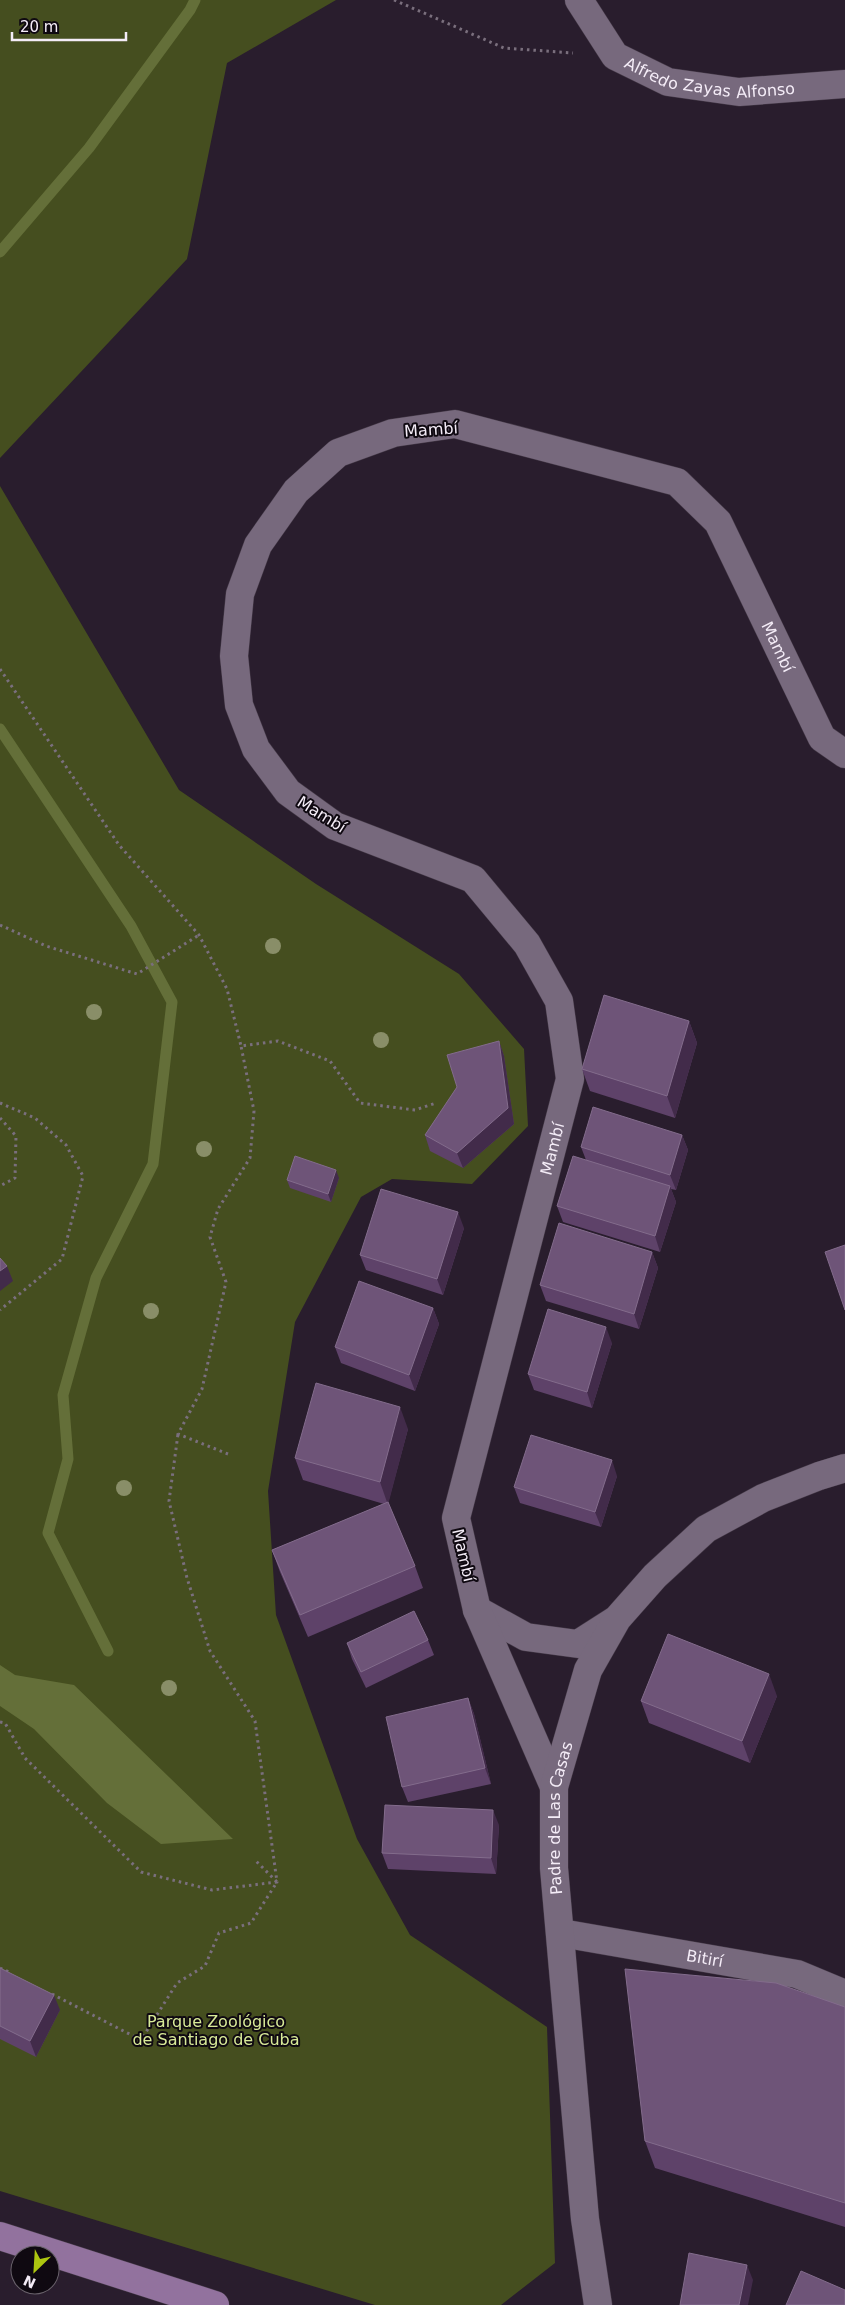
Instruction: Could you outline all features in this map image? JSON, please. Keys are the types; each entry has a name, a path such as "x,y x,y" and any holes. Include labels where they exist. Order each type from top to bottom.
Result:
{"main road":[{"path":"0,2236 215,2305"}],"street":[{"name":"Alfredo Zayas Alfonso","path":"579,0 615,56 668,82 739,92 845,84"},
{"name":"Mambí","path":"554,1787 477,1610 456,1518 570,1079 558,1001 527,944 473,879 335,826 288,792 256,750 239,704 234,656 240,594 258,545 296,491 338,453 393,433 455,424 678,482 718,522 822,738 845,754"},
{"name":"Padre de Las Casas","path":"598,2305 585,2219 562,1933 554,1868 554,1787 588,1670 617,1619 656,1576 706,1529 763,1498 845,1468"},
{"path":"477,1610 526,1637 578,1644 617,1619"},
{"name":"Bitirí","path":"562,1933 797,1974 845,1994"}],"path":[{"path":"394,0 504,48 615,56"},
{"path":"0,670 120,845 199,935 227,989 254,1111 250,1158 218,1209 210,1237 226,1282 202,1389 178,1434 169,1501 187,1578 210,1651 255,1721 277,1882 251,1923 219,1933 205,1966 177,1984 141,2040 44,1990"},
{"path":"0,924 46,946 137,974 199,935"},
{"path":"241,1046 278,1041 330,1061 360,1103 415,1110 436,1103"},
{"path":"0,1103 36,1118 66,1145 83,1176 62,1259 0,1310"},
{"path":"0,1118 16,1136 15,1178 0,1186"},
{"path":"178,1434 228,1454"},
{"path":"0,1722 5,1724 25,1758 141,1872 212,1890 277,1882"},
{"path":"255,1860 277,1882"},
{"path":"0,1968 18,1977"}],"green space":[{"path":"0,0 336,0 227,63 187,259 0,458"},
{"name":"Parque Zoológico de Santiago de Cuba","path":"0,486 179,790 316,884 459,974 524,1049 528,1126 472,1184 392,1179 361,1197 295,1322 268,1491 276,1615 357,1839 410,1935 547,2027 555,2263 501,2305 375,2305 0,2191"}],"shaded area":[{"path":"0,1665 15,1675 74,1685 233,1839 161,1844 107,1803 34,1729 0,1706"}],"building":[{"path":"604,995 689,1021 667,1096 582,1069"},
{"path":"499,1041 508,1108 457,1153 425,1135 457,1087 447,1055"},
{"path":"593,1107 682,1135 670,1175 581,1147"},
{"path":"295,1156 336,1170 328,1194 287,1180"},
{"path":"573,1156 670,1186 655,1236 557,1206"},
{"path":"381,1189 458,1212 437,1279 360,1255"},
{"path":"559,1223 652,1252 634,1314 540,1285"},
{"path":"845,1245 845,1310 825,1252"},
{"path":"0,1258 7,1266 0,1271"},
{"path":"359,1281 433,1308 409,1375 335,1347"},
{"path":"548,1309 606,1327 587,1392 528,1374"},
{"path":"316,1383 400,1407 380,1482 295,1458"},
{"path":"531,1435 612,1460 595,1512 514,1487"},
{"path":"388,1502 415,1566 300,1615 272,1550"},
{"path":"414,1611 428,1640 361,1672 347,1643"},
{"path":"668,1634 769,1674 742,1741 641,1701"},
{"path":"468,1698 485,1768 402,1787 386,1717"},
{"path":"385,1805 493,1810 491,1858 382,1853"},
{"path":"0,1968 54,1995 30,2041 0,2026"},
{"path":"625,1969 776,1983 845,2007 845,2203 645,2141"},
{"path":"689,2253 747,2265 739,2305 680,2305"},
{"path":"801,2271 845,2290 845,2305 786,2305"}],"waterway":[{"path":"0,252 89,148 190,10 195,0"},
{"path":"0,729 131,926 172,1002 153,1164 96,1278 63,1395 68,1459 48,1533 108,1651"}]}
